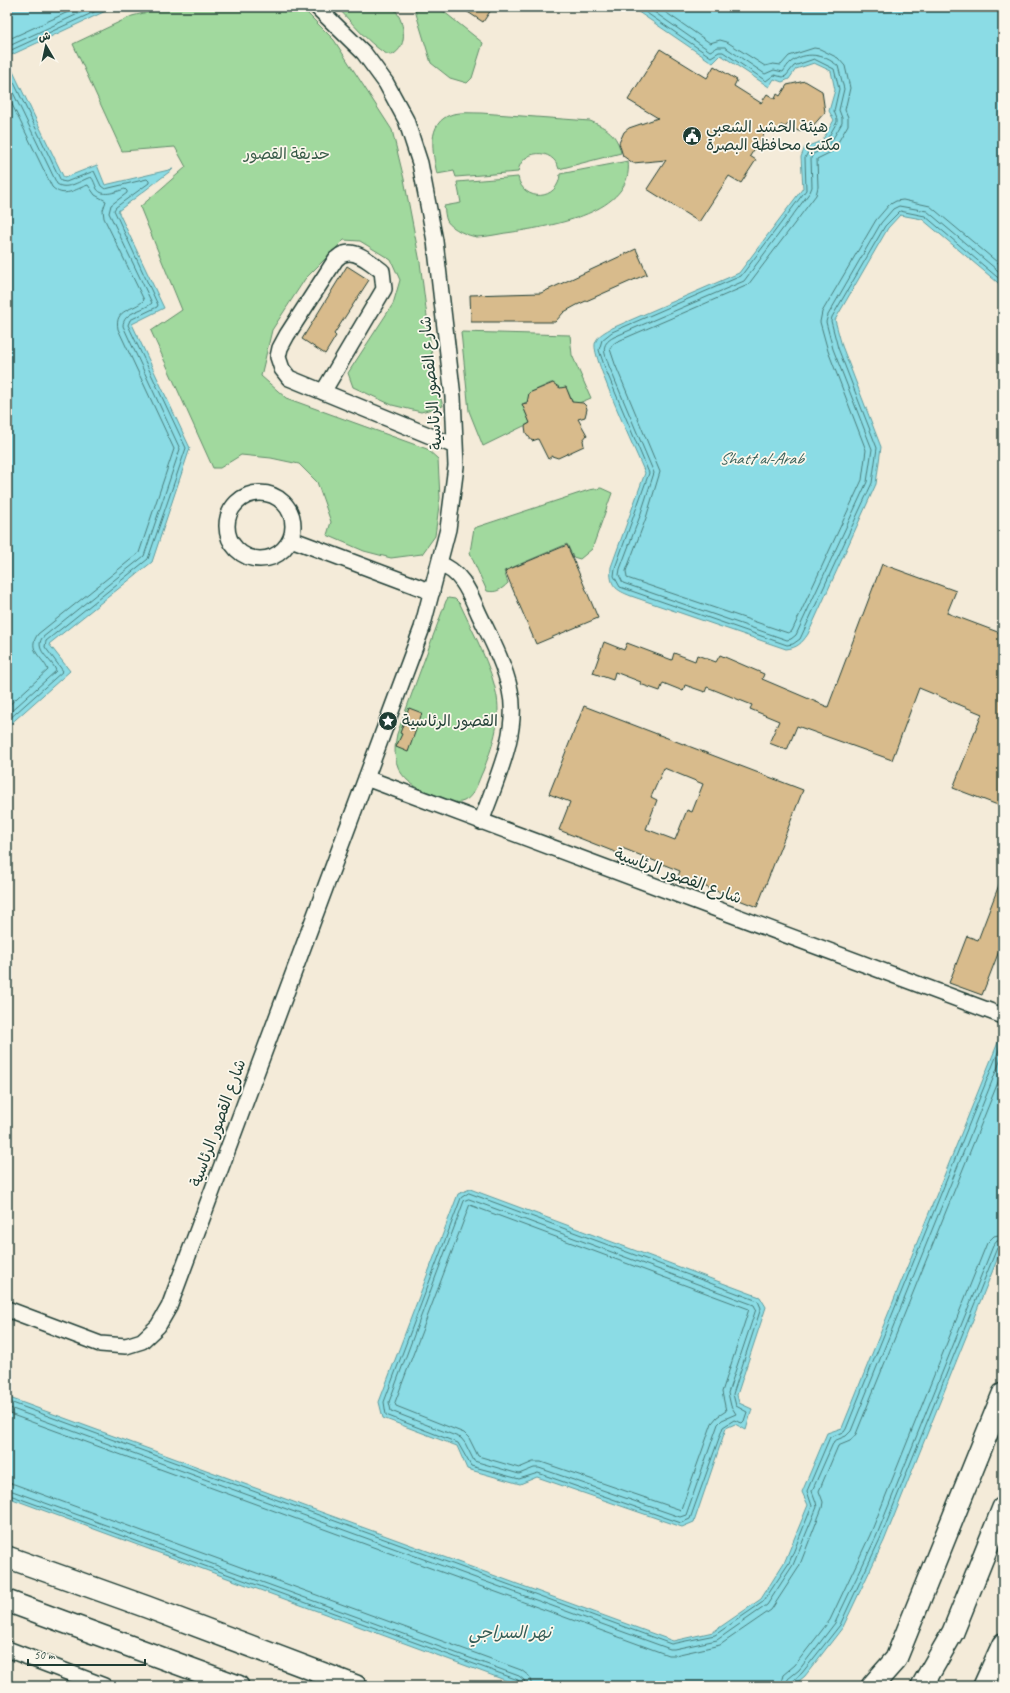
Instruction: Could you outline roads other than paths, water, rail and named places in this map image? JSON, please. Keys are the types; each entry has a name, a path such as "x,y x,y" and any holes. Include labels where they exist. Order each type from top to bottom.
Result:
{"main road":[{"path":"872,1686 896,1659 1003,1394"},
{"path":"922,1686 953,1632 1003,1508"},
{"path":"7,1557 147,1607 356,1686"},
{"path":"7,1601 238,1686"},
{"path":"984,1686 1003,1644"}],"street":[{"name":"شارع القصور الرئاسية","path":"7,1308 100,1344 126,1346 142,1341 158,1326 168,1307 422,628 448,528 456,466 453,397 435,241 420,163 406,120 386,83 364,53 317,7"},
{"path":"323,392 384,289 382,271 361,257 352,253 344,254 336,259 280,348 278,357 282,369 290,378 323,392 455,446"},
{"path":"250,495 271,495 280,500 288,508 292,518 293,528 290,539 284,548 276,555 266,559 254,559 244,555 236,549 230,539 227,529 228,518 233,508 240,500 250,495"},
{"path":"290,539 432,592"},
{"path":"439,564 450,569 465,585 501,660 511,692 513,709 510,737 481,822"},
{"name":"شارع القصور الرئاسية","path":"366,778 1003,1016"},
{"path":"7,1649 104,1686"}],"water":[{"path":"7,7 111,7 110,9 7,57"},
{"name":"Shatt al-Arab","path":"631,7 1003,7 1003,287 922,219 900,215 888,228 835,320 842,346 881,447 876,484 808,634 804,640 793,648 786,649 631,596 621,592 612,583 611,567 645,473 607,386 596,353 595,344 603,333 610,329 739,273 803,188 801,157 805,147 822,141 834,120 829,111 835,90 831,71 814,63 796,69 789,79 782,82 774,79 769,87 721,55 713,63"},
{"path":"7,59 64,178 97,165 105,185 173,169 118,211 164,308 132,324 190,448 152,562 49,644 70,671 7,727"},
{"name":"نهر السراجي","path":"1003,1030 1003,1245 884,1541 843,1627 805,1676 793,1686 521,1686 7,1497 7,1397 673,1641 713,1632 761,1599 785,1561 808,1505 802,1492 827,1433 842,1428"},
{"path":"470,1189 760,1297 766,1307 737,1395 739,1403 752,1409 746,1430 735,1424 726,1428 694,1522 682,1527 537,1477 520,1484 467,1469 457,1446 383,1418 379,1402 458,1194"}],"place":[{"name":"هيئة الحشد الشعبي مكتب محافظة البصرة","path":"692,136"},
{"name":"القصور الرئاسية","path":"388,721"}],"park label":[{"name":"حديقة القصور","path":"287,154"}]}
